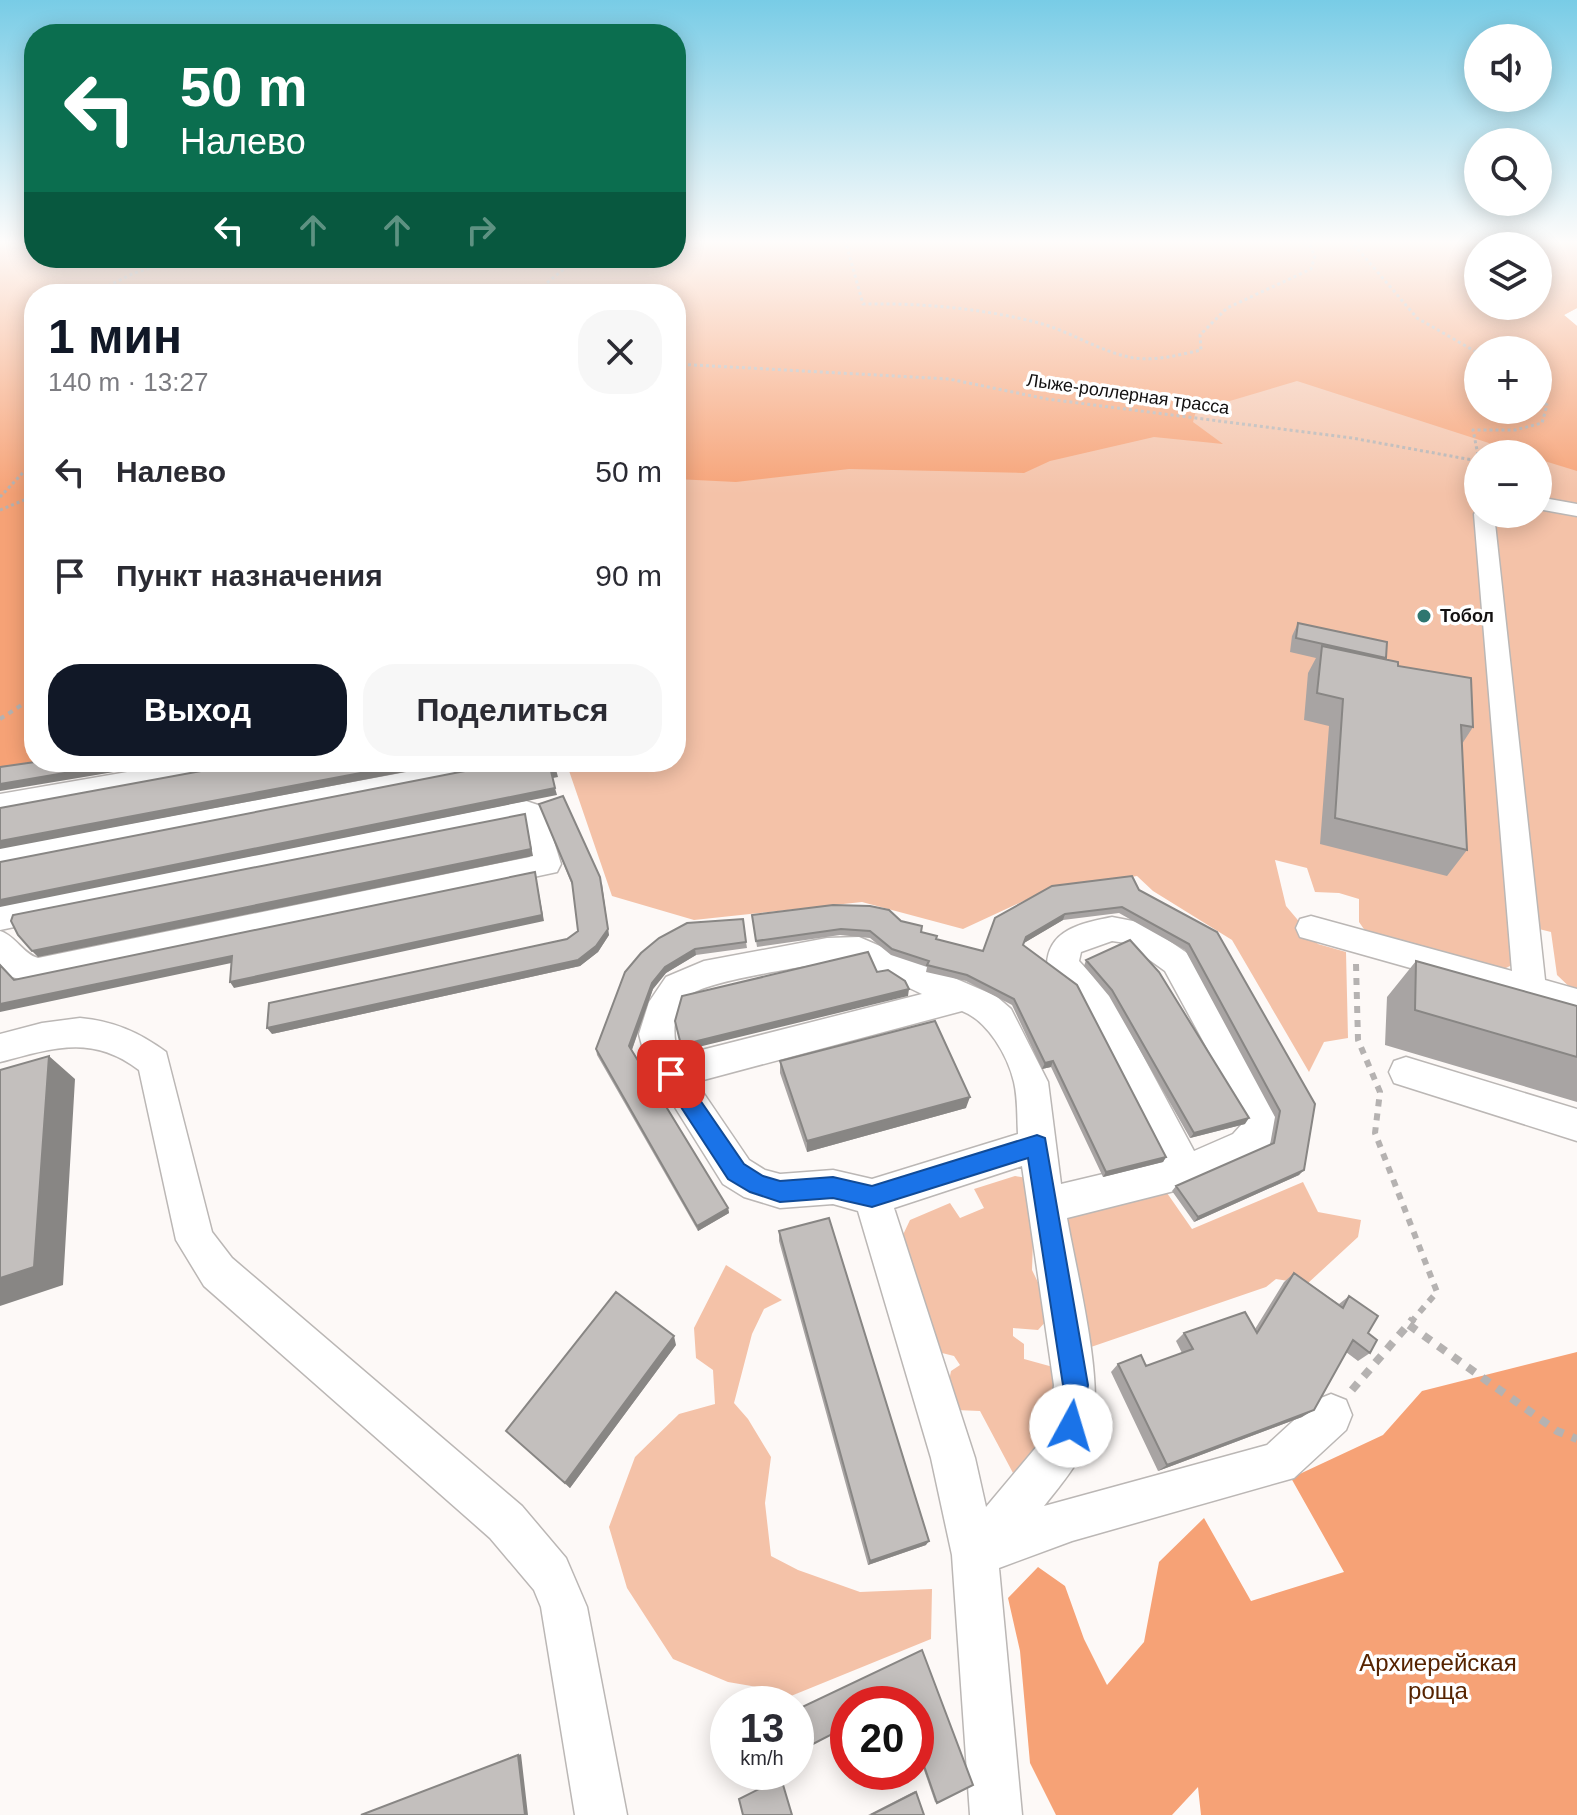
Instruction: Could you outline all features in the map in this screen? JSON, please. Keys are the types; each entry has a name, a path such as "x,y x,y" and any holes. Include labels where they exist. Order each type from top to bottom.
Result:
{"street":[{"path":"1552,506 1577,510"},
{"path":"1485,528 1530,989"},
{"path":"0,804 181,772"},
{"path":"0,859 457,772"},
{"path":"0,918 526,811 531,813 547,864 38,971 23,968 0,943"},
{"path":"1311,928 1577,1002"},
{"path":"1046,1205 1186,1171 1248,1144 1259,1132 1260,1120 1255,1103 1176,962 1132,932 1112,929 1088,934 1070,943 1063,955 1063,965 1100,1006 1186,1171"},
{"path":"975,1555 1058,1454 1071,1426 1075,1385 1037,1145 1031,1082 999,1019 985,1006 859,949 827,950 704,974 677,986 660,1012 656,1034 663,1061 736,1172 757,1185 780,1191 833,1187 872,1197 1037,1145"},
{"path":"671,1074 964,997"},
{"path":"0,1048 64,1031 104,1033 134,1044 154,1062 195,1240 218,1272 506,1522 550,1574 564,1607 601,1815"},
{"path":"1406,1072 1577,1125"},
{"path":"872,1197 953,1458 975,1555 996,1815"},
{"path":"975,1555 1010,1539 1072,1519 1279,1463 1331,1415"}],"path":[{"name":"Лыже-роллерная трасса","path":"1041,325 1077,335 1124,356 1167,357 1201,350 1200,335 1210,325"},
{"path":"1429,325 1464,345"},
{"name":"Лыже-роллерная трасса","path":"686,365 949,379 1047,399 1352,438 1464,458"},
{"path":"1475,440 1473,430 1515,430 1538,424"},
{"path":"0,497 24,472"},
{"path":"0,510 24,500"},
{"path":"0,719 24,703"},
{"path":"1331,1415 1437,1292 1375,1133 1380,1092 1358,1040 1356,954"},
{"path":"1409,1325 1557,1431 1577,1439"}],"shaded area":[{"path":"0,325 24,325 24,764 0,768"},
{"path":"686,325 1577,326 1577,994 1557,975 1551,932 1515,923 1516,963 1498,972 1366,932 1359,922 1359,899 1339,893 1315,892 1307,868 1275,860 1286,906 1318,944 1346,952 1348,1038 1324,1042 1309,1072 1232,940 1153,891 1137,876 1047,890 963,929 862,902 694,920 612,896 569,772 686,772"},
{"path":"1015,1176 1028,1178 1032,1270 1048,1303 1048,1319 1038,1330 1013,1328 1013,1336 1024,1344 1024,1359 1053,1367 1061,1408 1046,1449 1013,1473 980,1411 956,1410 947,1391 951,1371 960,1365 954,1356 930,1350 901,1239 910,1220 950,1203 960,1218 984,1208 974,1189"},
{"path":"1303,1182 1318,1212 1361,1220 1358,1237 1307,1284 1276,1279 1266,1287 1091,1347 1073,1321 1061,1244 1068,1215 1167,1193 1192,1229"},
{"path":"726,1265 782,1300 764,1309 752,1334 734,1403 748,1419 771,1457 765,1503 771,1556 798,1570 860,1592 932,1589 931,1639 814,1687 751,1686 728,1682 673,1659 627,1588 609,1527 635,1457 679,1414 715,1404 713,1370 696,1358 694,1328"}],"green space":[{"path":"0,325 24,325 24,765 0,768"},
{"path":"686,325 1577,326 1577,471 1552,463 1552,440 1480,440 1297,381 1196,411 1193,422 1223,444 1154,437 1050,461 1024,473 849,469 736,482 686,480"},
{"name":"Архиерейская роща","path":"1577,1352 1577,1815 1201,1815 1198,1787 1172,1815 1056,1815 1030,1763 1020,1651 1008,1598 1038,1567 1065,1586 1084,1639 1107,1685 1144,1642 1159,1562 1204,1518 1251,1601 1344,1572 1291,1478 1383,1435 1422,1391"}],"building":[{"path":"1298,623 1387,642 1386,658 1296,638"},
{"path":"1322,646 1398,662 1398,666 1471,678 1473,727 1461,725 1467,850 1335,818 1343,699 1317,693"},
{"path":"24,764 24,772 70,772 0,784 0,767"},
{"path":"196,772 366,772 0,841 0,808"},
{"path":"460,772 551,772 555,788 0,900 0,862"},
{"path":"563,796 600,877 608,929 596,946 578,960 267,1028 269,1003 567,939 578,931 572,882 539,804"},
{"path":"525,814 531,849 32,951 11,921 13,915"},
{"path":"535,872 542,915 230,982 232,956 0,1004 0,965 14,980"},
{"path":"1132,876 1139,890 1217,932 1315,1104 1304,1170 1198,1217 1176,1186 1274,1143 1280,1111 1189,944 1122,907 1065,914 1026,937 1023,945 1077,985 1166,1157 1106,1172 1053,1061 1045,1063 1014,999 967,975 927,965 929,961 892,949 870,931 841,929 756,941 752,915 833,905 870,906 889,910 901,921 922,926 921,932 937,936 936,939 983,951 995,918 1052,886"},
{"path":"743,919 746,942 695,949 665,967 652,983 629,1046 728,1208 697,1226 596,1049 625,972 641,953 659,938 687,923"},
{"path":"1130,940 1159,972 1249,1118 1194,1133 1112,990 1086,960"},
{"path":"868,952 877,972 888,970 905,981 909,989 681,1045 675,1021 682,996"},
{"path":"1416,961 1577,1006 1577,1057 1415,1010"},
{"path":"935,1021 970,1097 807,1141 780,1061"},
{"path":"49,1056 34,1267 0,1278 0,1070"},
{"path":"829,1218 929,1541 870,1561 779,1231"},
{"path":"1294,1273 1343,1308 1349,1296 1378,1316 1368,1333 1377,1340 1370,1353 1353,1340 1314,1410 1167,1465 1118,1364 1141,1355 1146,1366 1193,1349 1184,1333 1245,1312 1257,1333"},
{"path":"616,1292 674,1336 565,1483 506,1431"},
{"path":"922,1650 973,1785 937,1803 932,1790 934,1686 846,1686"},
{"path":"830,1694 830,1735 814,1743 814,1701"},
{"path":"518,1755 525,1815 361,1815"},
{"path":"757,1790 785,1790 792,1815 743,1815 739,1799"},
{"path":"916,1792 924,1815 871,1815"}],"place":[{"name":"Тобол","path":"1424,616"}],"route":[{"path":"671,1074 736,1172 757,1185 780,1191 833,1187 872,1197 1037,1145 1075,1385 1071,1426"}]}
